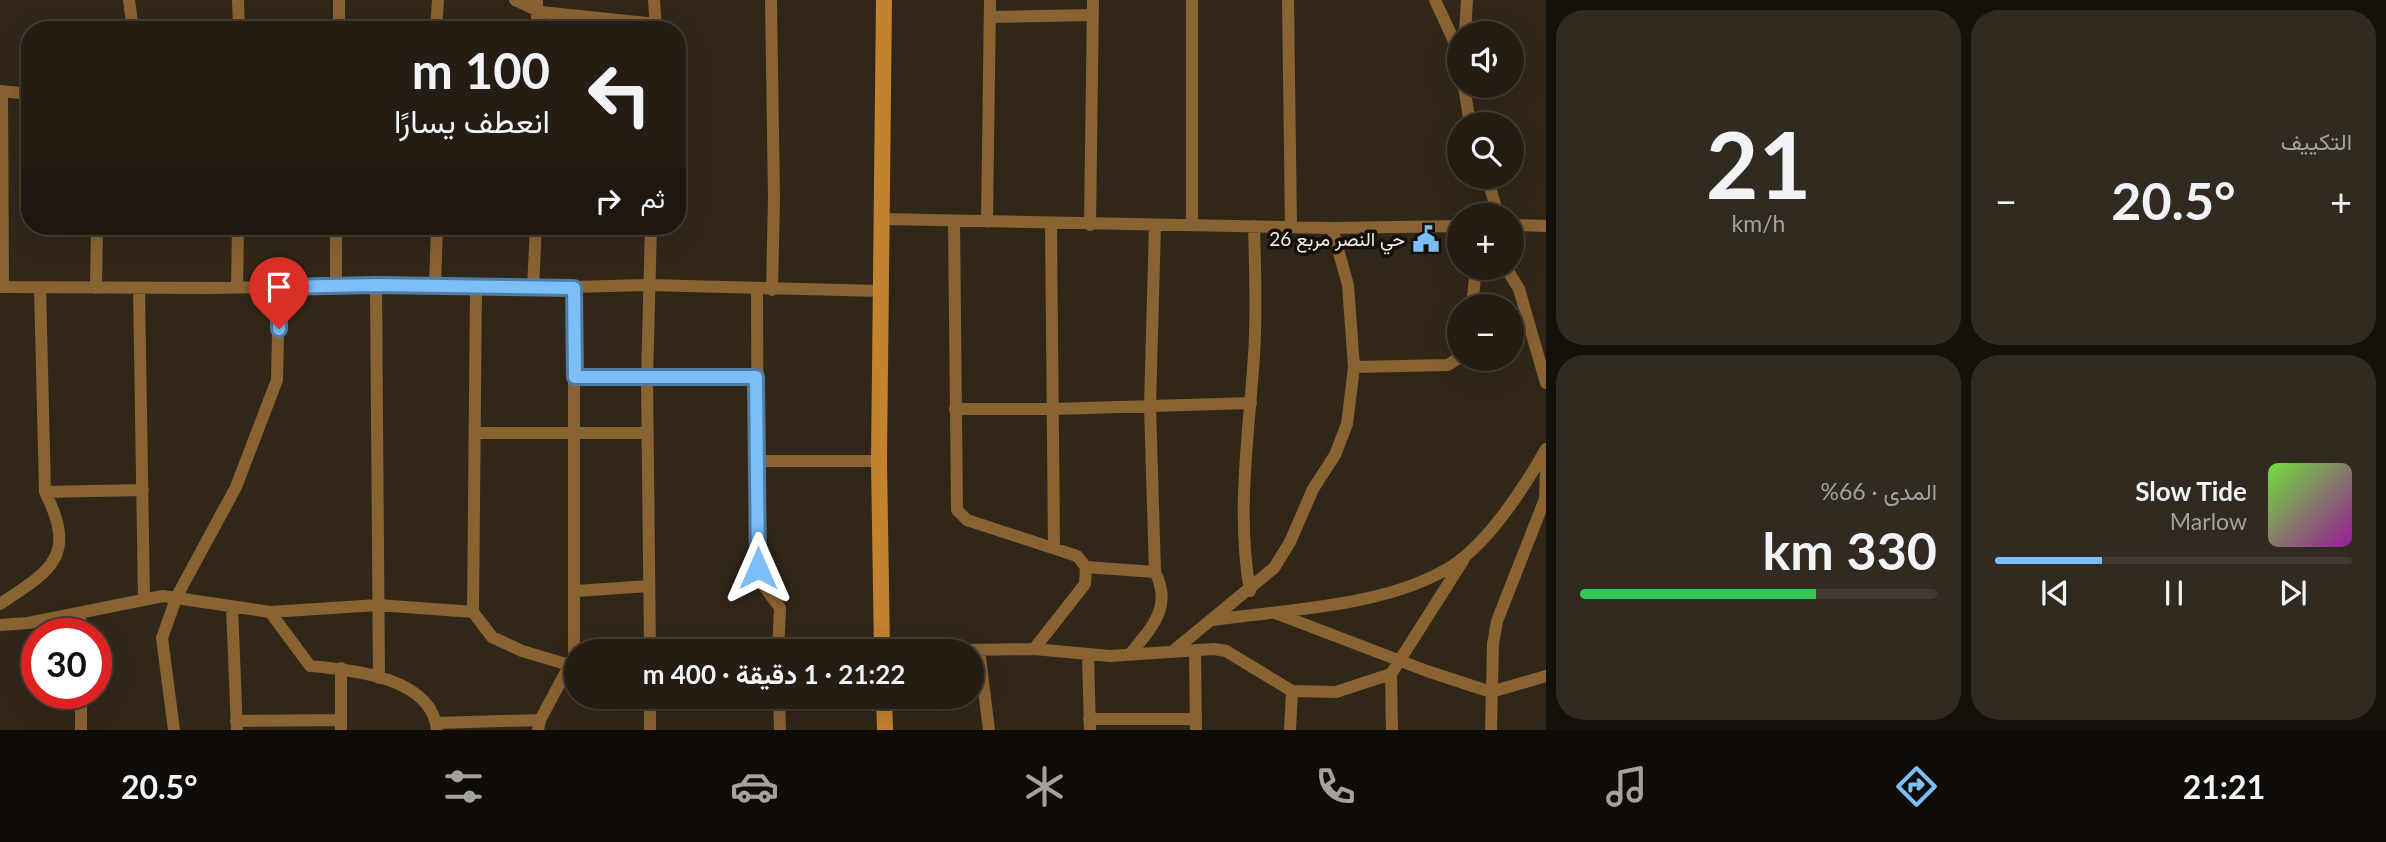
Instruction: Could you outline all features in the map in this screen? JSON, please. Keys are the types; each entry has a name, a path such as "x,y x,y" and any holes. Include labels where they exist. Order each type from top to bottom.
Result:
{"street":[{"path":"129,0 132,21"},
{"path":"238,0 239,21"},
{"path":"338,21 339,0"},
{"path":"437,21 438,0"},
{"path":"515,0 624,21"},
{"path":"654,0 656,21"},
{"path":"771,0 774,198 772,290"},
{"path":"882,639 879,461 884,0"},
{"path":"987,222 990,0"},
{"path":"1090,225 1093,0"},
{"path":"1192,0 1192,224"},
{"path":"1289,0 1291,227"},
{"path":"1435,0 1447,26"},
{"path":"1466,21 1467,0"},
{"path":"990,17 1093,15"},
{"path":"21,93 1,91 1,287 237,288 376,285 574,288 648,285 757,290 881,291"},
{"path":"882,219 1051,225 1192,224 1332,228 1447,226"},
{"path":"954,221 956,505 960,515 1054,546 1077,556 1086,567 1085,584 1034,649"},
{"path":"1051,225 1054,546"},
{"path":"1130,654 1157,621 1163,609 1164,596 1155,572 1150,406 1155,225"},
{"path":"1524,225 1546,226"},
{"path":"1250,590 1243,550 1242,506 1255,351 1254,226"},
{"path":"1172,652 1274,568 1290,542 1313,489 1335,455 1347,424 1354,367 1348,285 1332,228"},
{"path":"96,288 97,235"},
{"path":"237,288 238,235"},
{"path":"336,235 336,285"},
{"path":"435,286 437,235"},
{"path":"533,288 536,235"},
{"path":"650,639 647,379 651,235"},
{"path":"1513,280 1543,357 1546,383"},
{"path":"376,285 380,678"},
{"path":"0,604 46,573 55,560 58,540 55,517 45,492 40,287"},
{"path":"174,730 161,647 177,596 236,487 277,380 279,287"},
{"path":"139,288 145,599"},
{"path":"476,288 473,612 492,637 522,651 564,664"},
{"path":"574,288 575,639"},
{"path":"757,290 758,568 761,582 780,608 779,639"},
{"path":"1354,367 1447,365"},
{"path":"575,377 756,377"},
{"path":"955,409 1251,403"},
{"path":"476,433 648,433"},
{"path":"1392,730 1391,674 1468,552 1529,478 1546,449"},
{"path":"758,461 879,461"},
{"path":"1491,730 1497,621 1546,499 1546,465"},
{"path":"45,492 143,490"},
{"path":"1212,620 1360,599 1392,591 1439,573 1468,552"},
{"path":"1086,567 1155,572"},
{"path":"576,591 649,586"},
{"path":"0,625 29,623 145,599 177,596 270,612 378,605 473,612"},
{"path":"232,607 236,725 341,725 341,668"},
{"path":"270,612 307,664 341,668 380,678 418,694 431,708 437,727 539,725 564,684"},
{"path":"1272,612 1491,692 1546,676"},
{"path":"80,613 80,618"},
{"path":"984,650 1034,649 1088,655 1226,651 1292,691 1336,692 1391,674"},
{"path":"1088,655 1090,724 1196,725 1195,650"},
{"path":"984,690 989,730"},
{"path":"1290,730 1292,691"},
{"path":"81,709 81,730"},
{"path":"650,709 650,730"},
{"path":"779,709 780,730"},
{"path":"884,709 885,730"}],"place":[{"name":"حي النصر مربع 26","path":"1426,239"}],"route":[{"path":"279,329 279,287 413,285 574,288 575,377 756,377 758,568"}]}
